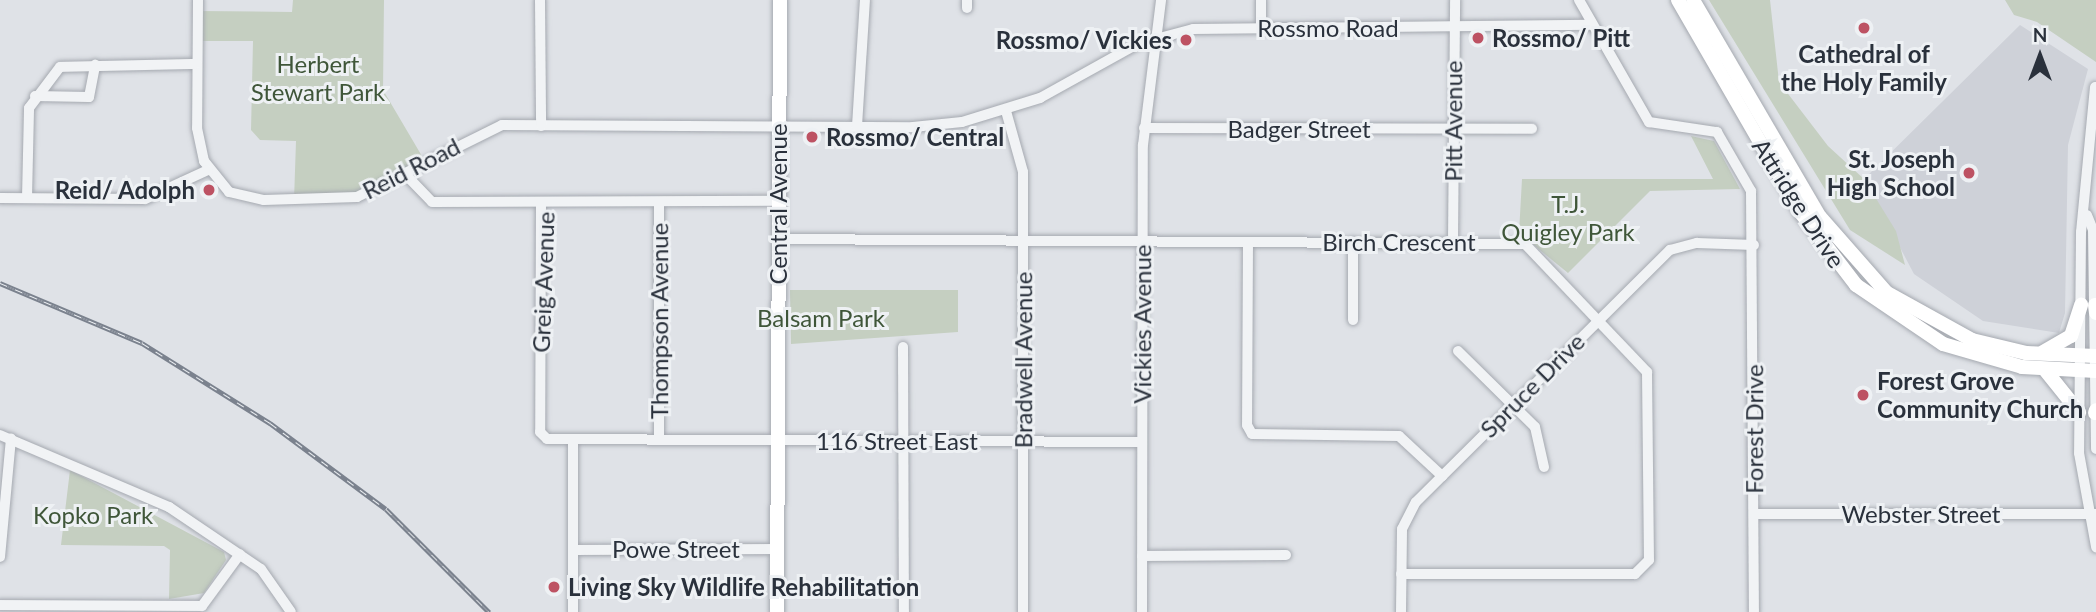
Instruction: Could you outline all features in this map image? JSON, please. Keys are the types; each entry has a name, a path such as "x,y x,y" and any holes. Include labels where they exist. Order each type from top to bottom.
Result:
{"main road":[{"name":"Attridge Drive","path":"1678,0 1801,213 1856,285 1943,344 2046,371 2079,363"},
{"name":"Central Avenue","path":"777,612 779,2"},
{"name":"Attridge Drive","path":"1698,4 1843,248 1887,293 1937,325 2036,354 2095,364"},
{"path":"2036,354 2058,348 2071,336 2091,308"},
{"path":"2046,371 2079,412"}],"street":[{"path":"0,198 145,199 208,170 198,139 198,0"},
{"path":"540,0 541,126"},
{"path":"857,127 865,0"},
{"name":"Vickies Avenue","path":"1142,612 1144,128 1160,37 1161,0"},
{"path":"1261,0 1261,27"},
{"name":"Pitt Avenue","path":"1453,242 1455,0"},
{"path":"1579,0 1649,122 1703,127 1726,141 1751,191 1754,245"},
{"name":"Rossmo Road","path":"778,127 929,126 1006,111 1056,90 1122,50 1160,37 1261,27 1592,26"},
{"path":"27,198 28,118 35,96 60,67 197,64"},
{"path":"35,96 89,97 95,65"},
{"path":"2096,84 2089,129 2087,215 2093,230 2091,308 2096,449"},
{"name":"Bradwell Avenue","path":"1006,111 1023,172 1023,612"},
{"path":"2089,129 2096,115"},
{"name":"Reid Road","path":"208,170 229,192 264,200 357,197 406,174 484,130 541,126 778,127"},
{"name":"Badger Street","path":"1144,128 1532,129"},
{"path":"406,174 432,202 541,202"},
{"name":"Greig Avenue","path":"573,440 547,439 540,432 541,202 778,201"},
{"name":"Thompson Avenue","path":"659,202 659,440"},
{"name":"Birch Crescent","path":"778,239 1525,244 1600,317 1649,377 1647,566 1625,575 1401,574"},
{"path":"1248,242 1247,425 1252,434 1399,436 1442,476"},
{"path":"1353,242 1353,320"},
{"name":"Spruce Drive","path":"1401,612 1406,515 1442,476 1600,317 1678,246 1754,245"},
{"name":"Forest Drive","path":"1754,245 1754,612"},
{"path":"2091,308 2079,363 2079,412 2096,547"},
{"path":"903,347 904,612"},
{"path":"1458,351 1535,427 1544,467"},
{"path":"0,557 5,437 116,480 240,554 271,578 291,612"},
{"path":"573,440 573,612"},
{"name":"116 Street East","path":"573,440 1142,442"},
{"name":"Webster Street","path":"1754,514 2092,514"},
{"name":"Powe Street","path":"575,550 778,549"},
{"path":"0,605 202,606 240,554"},
{"path":"1142,555 1286,555"}],"shaded area":[{"name":"St. Joseph High School","path":"2020,25 2088,69 2068,145 2065,313 2059,333 1983,321 1914,274 1864,179"}],"green space":[{"name":"Herbert Stewart Park","path":"293,0 384,0 383,90 426,163 357,197 294,200 296,141 260,140 251,130 253,41 197,41 197,11 292,12"},
{"path":"1709,0 1770,0 1779,82 1828,146 1864,179 1896,231 1905,265 1850,230"},
{"path":"2005,0 2096,0 2096,62 2037,22 2014,15"},
{"name":"T.J. Quigley Park","path":"1691,136 1714,141 1740,189 1650,191 1568,273 1519,233 1522,179 1713,179"},
{"name":"Balsam Park","path":"790,290 958,290 958,332 791,344"},
{"name":"Kopko Park","path":"70,470 224,552 226,560 204,593 169,599 170,550 164,546 61,545"}],"railway":[{"path":"0,283 142,343 270,423 386,509 489,612"}],"place":[{"name":"Cathedral of the Holy Family","path":"1864,28"},
{"name":"Rossmo/ Pitt","path":"1478,38"},
{"name":"Rossmo/ Vickies","path":"1186,40"},
{"name":"Rossmo/ Central","path":"812,137"},
{"name":"St. Joseph High School","path":"1969,173"},
{"name":"Reid/ Adolph","path":"209,190"},
{"name":"Forest Grove Community Church","path":"1863,395"},
{"name":"Living Sky Wildlife Rehabilitation","path":"554,587"}]}
